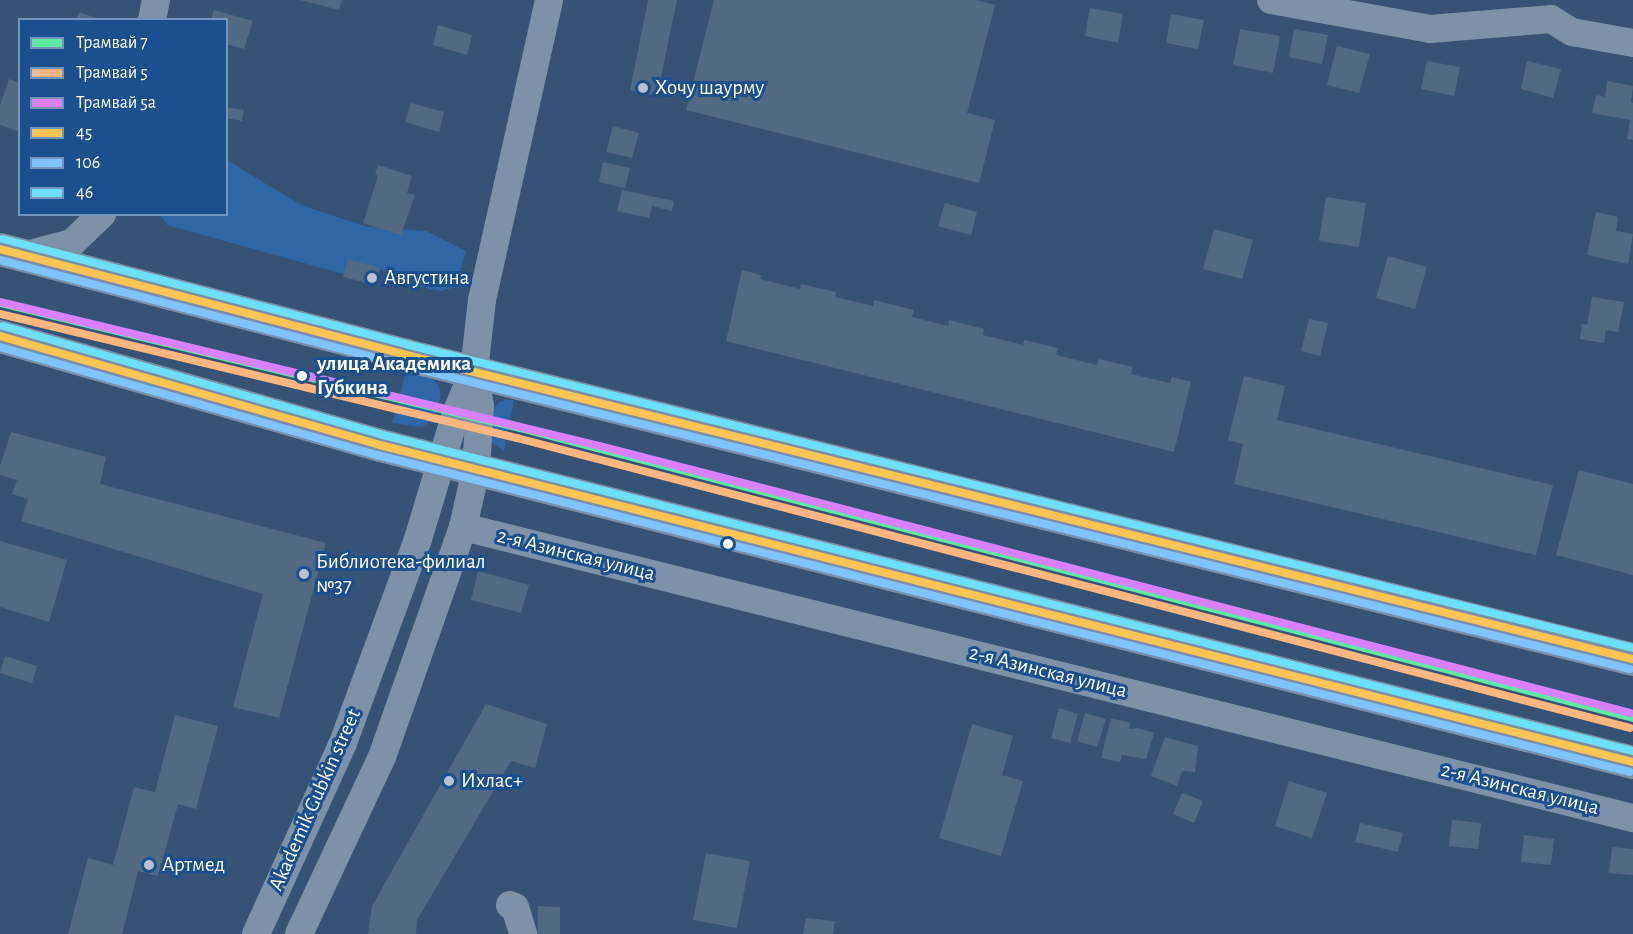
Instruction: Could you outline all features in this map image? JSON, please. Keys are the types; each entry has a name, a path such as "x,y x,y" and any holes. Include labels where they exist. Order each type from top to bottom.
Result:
{"main road":[{"path":"13,252 474,371 1633,658"},
{"path":"0,336 441,461 1633,762"}],"street":[{"path":"152,18 156,0"},
{"path":"476,470 480,406 474,371 482,300 549,0"},
{"path":"1271,0 1430,29 1555,10 1572,32 1633,43"},
{"path":"13,252 72,243 100,216"},
{"path":"441,461 460,401 474,371"},
{"name":"Akademik Gubkin street","path":"256,934 343,742 418,539 441,461"},
{"name":"Akademik Gubkin street","path":"299,934 382,757 463,527 476,470"},
{"name":"2-я Азинская улица","path":"463,527 1633,818"},
{"path":"510,905 515,907 523,934"}],"shaded area":[{"path":"228,161 301,205 368,227 426,231 466,251 456,287 441,291 406,284 394,273 351,261 347,275 167,225 161,216 228,216"},
{"path":"406,371 433,379 439,386 441,394 434,419 422,427 392,423"},
{"path":"514,400 504,451 493,443 488,433 490,414 499,402"}],"building":[{"path":"300,0 342,0 339,10"},
{"path":"648,0 677,0 657,96 630,90"},
{"path":"714,0 976,0 995,5 967,113 995,120 979,183 686,110"},
{"path":"1090,8 1123,14 1118,43 1085,36"},
{"path":"214,10 253,21 244,49 228,45 228,18 212,18"},
{"path":"79,12 96,18 77,18"},
{"path":"1171,14 1204,20 1198,49 1166,43"},
{"path":"438,25 472,35 467,55 433,45"},
{"path":"1240,29 1280,36 1273,73 1233,65"},
{"path":"1294,29 1328,35 1322,64 1289,57"},
{"path":"1337,46 1370,54 1359,93 1327,85"},
{"path":"1427,61 1460,67 1454,96 1421,89"},
{"path":"1527,61 1561,69 1553,98 1521,89"},
{"path":"9,79 18,82 18,131 0,125 0,105"},
{"path":"1607,81 1633,86 1631,102 1633,103 1633,140 1627,139 1630,120 1592,113 1596,95 1605,97"},
{"path":"411,103 444,112 439,132 405,122"},
{"path":"228,107 244,110 242,121 228,118"},
{"path":"613,126 639,133 632,158 606,152"},
{"path":"603,162 630,168 625,188 599,182"},
{"path":"378,165 412,176 407,193 415,195 401,235 363,223 378,176 375,174"},
{"path":"622,190 674,201 672,211 652,206 649,218 617,211"},
{"path":"1326,197 1366,203 1359,247 1319,241"},
{"path":"945,203 977,212 971,235 938,226"},
{"path":"1596,212 1618,217 1616,231 1633,234 1628,264 1587,255"},
{"path":"1214,229 1253,240 1242,279 1203,269"},
{"path":"1388,256 1427,267 1415,309 1376,298"},
{"path":"348,259 380,268 376,285 343,277"},
{"path":"742,270 761,275 760,279 800,289 801,284 836,292 835,297 873,306 874,300 914,310 912,317 948,326 949,320 984,329 983,335 1023,345 1024,340 1058,348 1056,355 1097,365 1099,359 1133,367 1131,374 1170,383 1172,377 1191,382 1174,452 726,341"},
{"path":"1592,297 1624,302 1618,332 1606,330 1604,343 1580,339 1582,324 1587,325"},
{"path":"1309,319 1328,323 1320,356 1301,351"},
{"path":"1244,376 1285,386 1277,420 1553,485 1536,555 1234,484 1243,444 1228,440"},
{"path":"11,432 106,457 100,484 326,543 279,718 233,707 263,594 21,521 28,499 12,494 17,480 0,475 0,466"},
{"path":"1579,470 1633,484 1633,575 1556,555"},
{"path":"0,541 67,560 49,622 0,607"},
{"path":"478,571 529,585 521,613 471,600"},
{"path":"5,656 37,666 32,683 0,673"},
{"path":"486,704 547,724 535,768 511,761 417,920 416,934 368,934 372,906"},
{"path":"1059,708 1078,714 1070,743 1051,738"},
{"path":"1085,713 1106,719 1097,747 1077,741"},
{"path":"175,715 218,726 196,809 178,804 158,876 138,871 122,934 68,934 88,858 113,865 134,787 155,792"},
{"path":"1111,718 1131,723 1129,729 1137,728 1154,733 1146,759 1122,755 1120,762 1101,758"},
{"path":"972,724 1013,736 1002,775 1023,781 1001,856 939,838"},
{"path":"1165,737 1198,746 1195,772 1182,771 1177,786 1151,776"},
{"path":"1289,781 1327,793 1312,838 1275,826"},
{"path":"1182,793 1203,801 1194,823 1173,814"},
{"path":"1452,820 1481,823 1478,849 1449,846"},
{"path":"1360,823 1403,833 1398,852 1355,842"},
{"path":"1524,835 1554,839 1551,865 1521,862"},
{"path":"1612,847 1633,849 1633,875 1609,873"},
{"path":"706,853 750,861 737,928 693,920"},
{"path":"538,906 560,907 560,934 538,934"},
{"path":"806,918 835,921 833,934 803,934"}],"tram line":[{"name":"5а","path":"0,302 600,446 1630,713"},
{"name":"7","path":"0,303 520,428 1633,718"},
{"name":"5","path":"0,314 517,438 1630,728"}],"transit line":[{"name":"46","path":"3,239 409,345 1633,648"},
{"name":"45","path":"0,249 406,355 1633,659"},
{"name":"106","path":"0,260 403,365 1630,669"},
{"name":"46","path":"3,326 383,435 1633,751"},
{"name":"45","path":"0,336 380,445 1633,762"},
{"name":"106","path":"0,347 377,455 1630,772"}],"place":[{"name":"Хочу шаурму","path":"643,88"},
{"name":"Августина","path":"372,278"},
{"name":"улица Академика Губкина","path":"302,376"},
{"name":"Библиотека-филиал №37","path":"304,574"},
{"name":"Ихлас+","path":"449,781"},
{"name":"Артмед","path":"149,865"}]}
